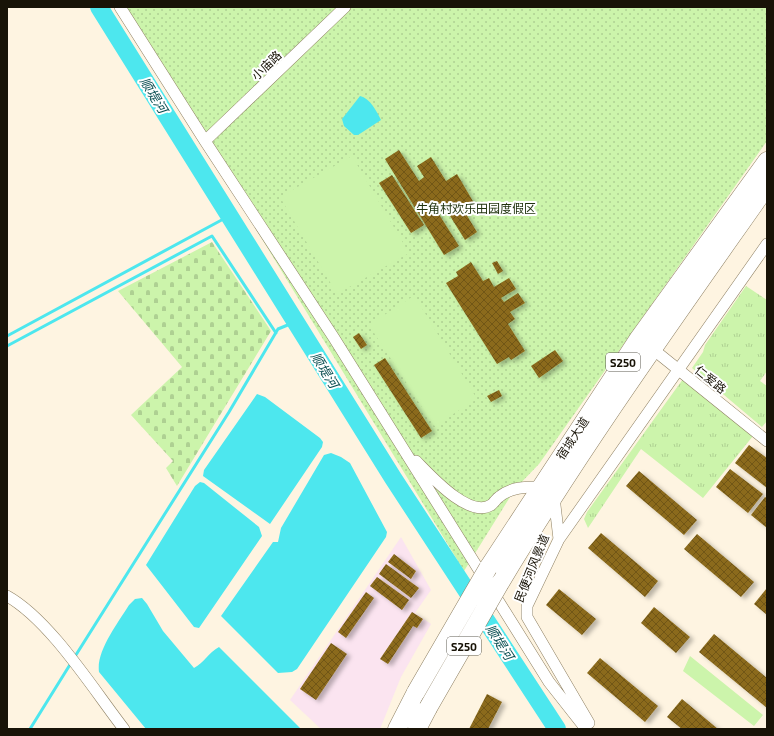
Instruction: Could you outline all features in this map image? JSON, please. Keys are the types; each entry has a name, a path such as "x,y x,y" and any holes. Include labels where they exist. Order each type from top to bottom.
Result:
{"main road":[{"name":"宿城大道","path":"417,729 500,583 547,491 639,338 767,161"},
{"name":"宿城大道","path":"397,729 416,692 488,568 653,349 767,186"}],"street":[{"path":"120,7 205,141 334,338 549,682 586,729"},
{"name":"小庙路","path":"205,141 345,7"},
{"path":"559,539 767,244"},
{"name":"仁爱路","path":"639,338 767,441"},
{"path":"405,451 452,495 473,506 482,508 491,506 500,496 519,487 547,491"},
{"name":"民便河风景道","path":"547,491 559,539 527,606 527,617 592,729"},
{"path":"7,596 32,614 72,662 124,729"}],"shaded area":[{"path":"401,537 431,590 415,613 431,624 401,677 380,729 321,729 290,700"}],"green space":[{"name":"牛角村欢乐田园度假区","path":"121,7 767,7 767,141 539,464 515,489 464,571"},
{"path":"352,156 409,253 337,294 280,197"},
{"path":"212,242 271,331 177,486 166,468 173,461 131,415 182,367 118,291"},
{"path":"746,286 767,300 767,371 760,381 767,386 767,421 762,427 692,368 703,352 705,345"},
{"path":"412,297 417,300 477,399 434,426 369,325"},
{"path":"683,379 753,436 703,498 641,449 588,528 584,519 587,512"},
{"path":"690,656 763,715 754,726 683,671"}],"water":[{"path":"360,96 364,97 370,102 381,120 358,135 354,135 344,126 342,119"},
{"path":"257,394 265,397 320,438 323,442 322,447 270,524 203,476 204,470"},
{"path":"331,453 350,463 387,532 386,537 297,669 292,672 278,673 221,616 273,542 278,542 281,528 324,455"},
{"path":"200,482 204,483 259,527 262,536 199,628 194,627 146,565 195,486"},
{"path":"142,598 163,631 194,668 219,647 301,729 146,729 99,672 101,655 109,637 129,605 135,599"}],"building":[{"path":"399,150 419,181 424,177 417,166 431,157 446,181 457,174 474,203 463,209 477,232 465,240 442,203 435,208 459,246 444,255 385,159"},
{"path":"392,175 424,225 411,233 379,183"},
{"path":"497,261 503,271 498,274 492,263"},
{"path":"471,262 483,281 489,278 494,287 509,278 516,289 501,298 504,302 518,293 525,303 510,312 515,319 508,324 525,351 511,360 509,357 497,364 446,283 458,276 456,272"},
{"path":"359,333 367,345 361,349 353,337"},
{"path":"555,350 563,361 539,378 531,366"},
{"path":"385,358 432,431 421,438 374,365"},
{"path":"499,390 502,396 491,402 487,396"},
{"path":"749,445 767,458 767,488 735,463"},
{"path":"730,469 763,494 748,513 716,487"},
{"path":"639,471 697,520 684,535 626,486"},
{"path":"765,497 767,498 767,528 751,515"},
{"path":"601,533 658,581 645,597 588,548"},
{"path":"697,534 754,582 741,597 684,549"},
{"path":"394,554 416,571 411,579 388,562"},
{"path":"386,564 419,588 411,598 379,574"},
{"path":"377,577 409,600 402,610 370,586"},
{"path":"767,588 767,615 754,604"},
{"path":"559,589 596,619 582,635 546,605"},
{"path":"366,592 374,598 346,638 338,632"},
{"path":"654,607 690,637 676,653 641,623"},
{"path":"412,612 423,619 417,628 413,626 388,664 380,659"},
{"path":"714,634 767,678 767,708 699,652"},
{"path":"331,643 347,654 316,700 300,689"},
{"path":"600,658 658,706 645,722 587,673"},
{"path":"487,694 502,702 488,729 469,729"},
{"path":"682,699 718,729 682,729 667,717"}],"waterway":[{"name":"顺堤河","path":"99,7 393,478 557,729"},
{"path":"7,336 229,216"},
{"path":"7,346 212,236 276,333"},
{"path":"74,658 229,412 278,329 295,322"},
{"path":"30,729 71,663"}]}
